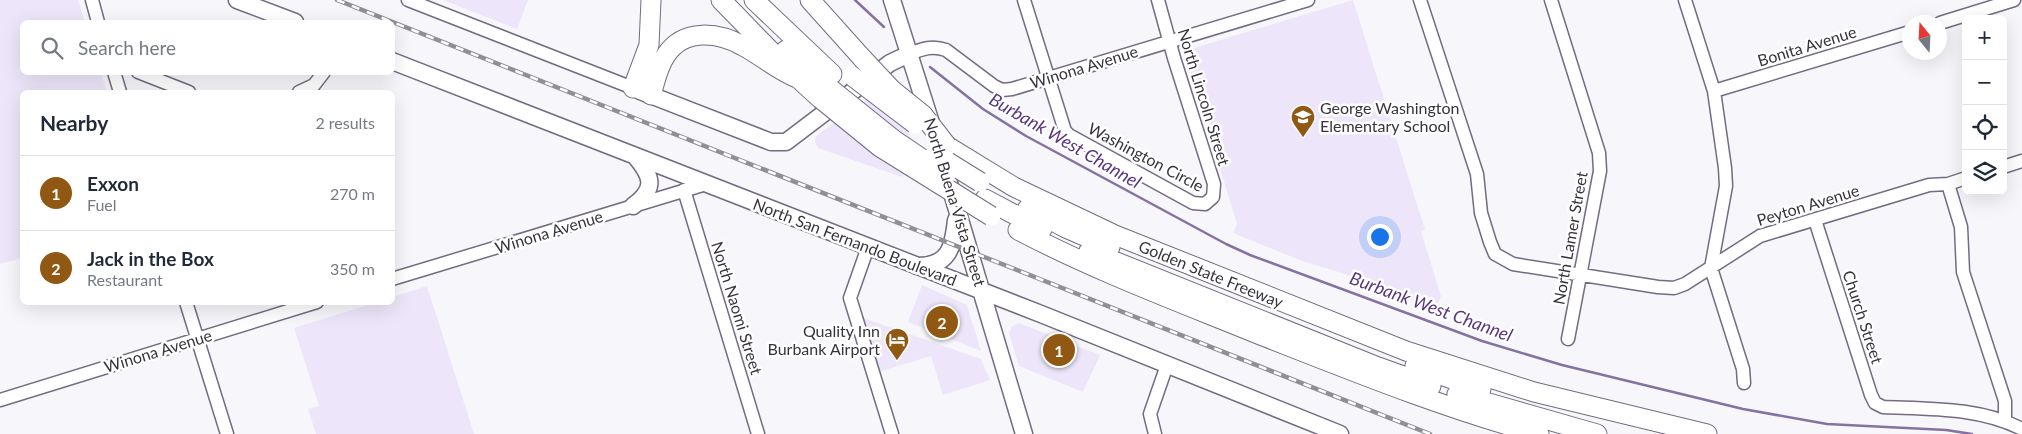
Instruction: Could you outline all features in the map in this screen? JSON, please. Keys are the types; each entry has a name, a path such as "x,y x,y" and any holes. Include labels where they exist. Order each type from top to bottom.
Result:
{"highway":[{"path":"633,88 649,45 651,0"},
{"name":"Golden State Freeway","path":"721,0 786,64 796,78 837,87 947,146 983,190 1076,260 1137,286 1420,396 1539,434"},
{"path":"736,0 794,57 894,125 983,190 1010,213 1086,249 1378,366 1477,401 1597,434"},
{"path":"754,0 837,87"},
{"name":"Golden State Freeway","path":"772,0 880,147 983,190 1047,204 1115,235 1406,351 1534,392 1707,434"},
{"path":"810,0 892,90 923,115 947,146"},
{"path":"651,95 666,55 676,45 690,37 707,34 724,37 744,46 783,72 796,78"},
{"path":"983,190 1114,248 1446,378 1535,405 1651,434"}],"main road":[{"path":"237,0 290,20"},
{"name":"North Buena Vista Street","path":"892,0 1024,434"},
{"name":"Winona Avenue","path":"651,95 777,143 793,138 890,63 909,54"},
{"name":"North San Fernando Boulevard","path":"395,62 1167,365 1314,430 1340,434"},
{"path":"633,88 651,95"},
{"path":"632,206 647,194 650,182 645,168 635,156"},
{"path":"914,266 934,264 948,255 954,240 957,210"}],"street":[{"path":"92,0 97,20"},
{"path":"408,0 633,88"},
{"name":"Washington Circle","path":"1024,0 1065,131 1069,135 1193,203 1201,205 1209,203"},
{"name":"North Lincoln Street","path":"1158,0 1214,184 1215,192 1209,203"},
{"name":"Winona Avenue","path":"909,54 927,48 946,50 1002,90 1170,42 1289,3 1308,0"},
{"name":"Peyton Avenue","path":"1420,0 1477,174 1482,212 1495,254 1513,264 1674,288 1685,284 1760,236 1929,185 1948,184 1962,179"},
{"name":"North Lamer Street","path":"1550,0 1599,153 1600,171 1568,339"},
{"path":"1685,0 1714,91 1725,162 1726,186 1711,268 1742,369 1744,383"},
{"path":"1947,21 2014,0"},
{"name":"Bonita Avenue","path":"1714,91 1902,34"},
{"path":"115,75 119,90"},
{"path":"146,75 184,90"},
{"path":"303,90 314,85 322,75"},
{"path":"2007,166 2022,161"},
{"name":"Winona Avenue","path":"395,279 706,184"},
{"path":"1948,184 1961,227 1963,272 2005,400 2005,420"},
{"name":"North Naomi Street","path":"684,190 758,434"},
{"name":"Church Street","path":"1814,220 1873,399 1883,407 1968,412 2005,420 2022,429"},
{"path":"868,248 850,298 892,434"},
{"path":"187,305 227,434"},
{"name":"Winona Avenue","path":"0,400 307,305"},
{"path":"1155,434 1150,414 1167,365"}],"shaded area":[{"path":"0,0 78,0 84,20 20,20 20,75 102,75 106,90 20,90 20,259 0,264"},
{"path":"443,0 528,0 517,29"},
{"name":"George Washington Elementary School","path":"1353,0 1425,230 1421,231 1441,296 1436,309 1342,273 1302,261 1233,233 1237,224 1184,51"},
{"path":"876,92 896,107 918,154 902,177 818,148 815,142 816,136"},
{"path":"922,285 967,305 981,351 908,322"},
{"path":"427,286 474,434 316,434 308,409 319,406 294,328 368,305 395,305 395,296"},
{"path":"860,317 981,359 990,380 943,395 931,356 878,372"},
{"path":"1019,323 1100,355 1083,392 1019,366 1009,333 1012,326"}],"waterway":[{"name":"Burbank West Channel","path":"855,0 884,27"},
{"name":"Burbank West Channel","path":"930,67 983,109 1026,136 1226,244 1250,255 1482,341 1562,365 1743,409 1827,424 1946,430 1972,434"}],"railway":[{"path":"337,0 387,20"},
{"path":"395,23 1430,434"}],"place":[{"name":"George Washington Elementary School","path":"1303,138"},
{"name":"Jack in the Box","path":"942,322"},
{"name":"Exxon","path":"1059,350"},
{"name":"Quality Inn Burbank Airport","path":"897,361"}]}
